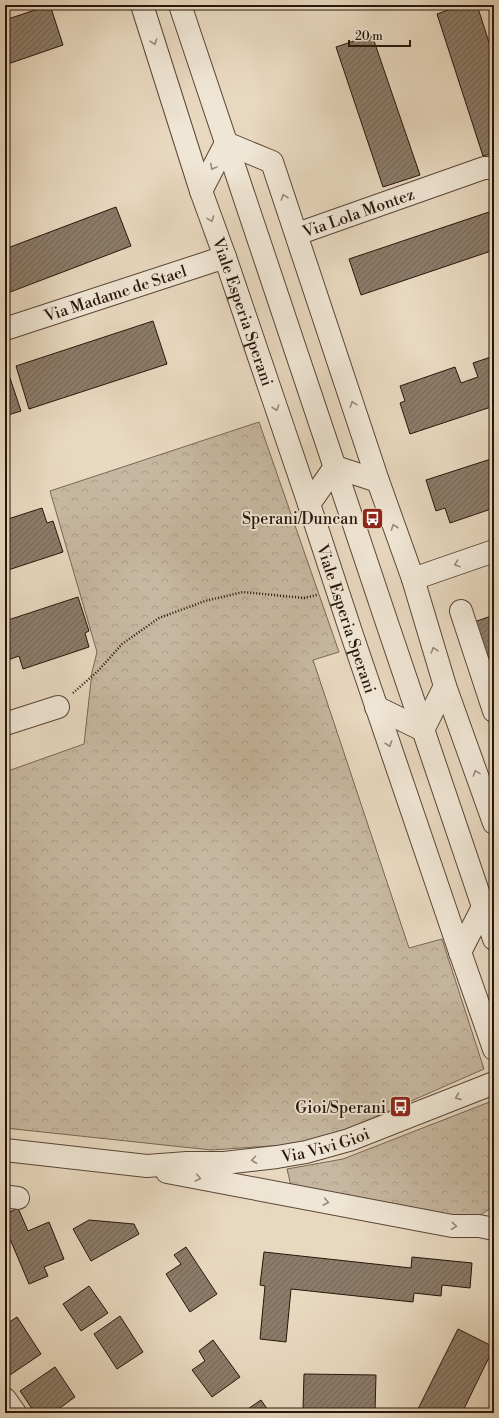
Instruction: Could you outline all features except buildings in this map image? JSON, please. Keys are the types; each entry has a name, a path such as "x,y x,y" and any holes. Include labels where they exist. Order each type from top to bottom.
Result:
{"street":[{"name":"Viale Esperia Sperani","path":"142,5 201,191 225,257 376,707 494,1049"},
{"path":"163,5 182,11 494,940"},
{"path":"201,191 226,143"},
{"name":"Via Lola Montez","path":"226,143 272,162 297,234 484,168 494,168"},
{"path":"297,234 378,481 413,579 445,686 490,800 494,823"},
{"name":"Via Madame de Stael","path":"5,329 225,257"},
{"path":"335,467 378,481"},
{"path":"309,504 335,467"},
{"path":"413,579 494,551"},
{"path":"461,611 494,711"},
{"path":"423,730 445,686"},
{"path":"5,724 58,707"},
{"path":"376,707 423,730"},
{"path":"460,952 483,907"},
{"name":"Via Vivi Gioi","path":"147,1166 249,1161 306,1152 349,1140 494,1083"},
{"name":"Via Vivi Gioi","path":"5,1150 147,1166 174,1174 452,1226 489,1225"},
{"path":"5,1399 15,1413"}],"path":[{"path":"58,707 99,670 122,644 159,618 205,600 243,592 304,598 337,591"}],"green space":[{"path":"259,422 339,652 313,660 409,948 442,939 484,1069 334,1135 301,1144 211,1150 5,1128 5,772 84,744 92,672 97,652 50,491"},
{"path":"492,1101 494,1106 494,1206 482,1214 460,1219 291,1186 287,1169 343,1159"}],"place":[{"name":"Sperani/Duncan","path":"373,518"},
{"name":"Gioi/Sperani","path":"401,1107"}]}
